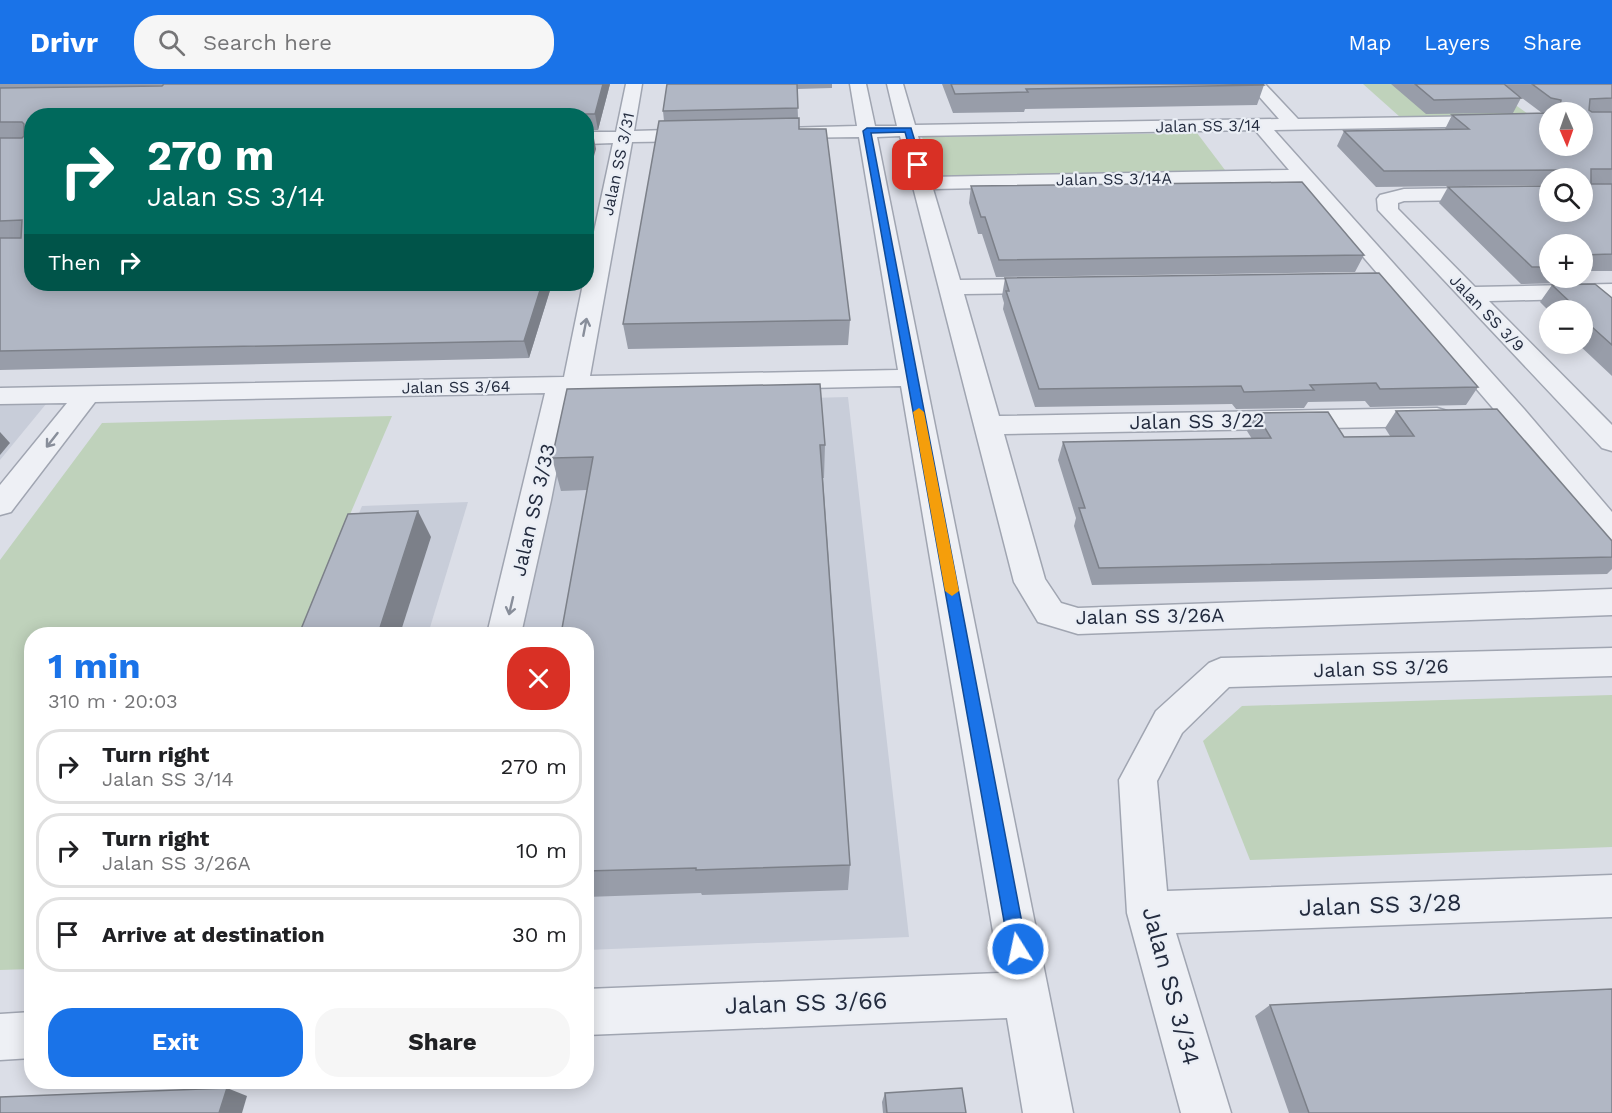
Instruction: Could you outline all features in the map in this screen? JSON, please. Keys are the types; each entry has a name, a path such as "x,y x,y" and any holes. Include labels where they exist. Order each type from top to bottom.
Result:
{"street":[{"name":"Jalan SS 3/31","path":"618,275 635,171 639,130 634,84"},
{"path":"858,84 1048,1113"},
{"name":"Jalan SS 3/26A","path":"896,84 1030,582 1050,613 1078,621 1612,602"},
{"path":"1256,84 1293,124"},
{"path":"1515,102 1539,118"},
{"name":"Jalan SS 3/14","path":"762,134 1539,121"},
{"path":"1260,125 1306,176 1384,281 1514,416 1612,533"},
{"name":"Jalan SS 3/31","path":"595,239 639,130"},
{"path":"594,137 639,130 716,135"},
{"name":"Jalan SS 3/14A","path":"922,183 1306,176"},
{"name":"Jalan SS 3/9","path":"1539,193 1404,195 1387,199 1388,210 1611,441"},
{"path":"950,287 1068,285"},
{"name":"Jalan SS 3/31","path":"583,379 591,291"},
{"path":"1469,294 1612,291"},
{"name":"Jalan SS 3/64","path":"0,396 583,379 913,378"},
{"name":"Jalan SS 3/33","path":"506,627 536,500 583,379"},
{"path":"0,470 75,394"},
{"path":"0,505 75,394"},
{"name":"Jalan SS 3/22","path":"988,425 1514,416"},
{"name":"Jalan SS 3/26","path":"1169,722 1221,673 1612,662"},
{"name":"Jalan SS 3/34","path":"1169,722 1138,780 1148,913 1206,1113"},
{"name":"Jalan SS 3/28","path":"1148,913 1612,896"},
{"name":"Jalan SS 3/66","path":"594,1012 1026,995"},
{"path":"0,1037 24,1036"}],"shaded area":[{"path":"848,397 909,937 594,950 594,627 520,627 568,404"},
{"path":"46,404 0,460 0,405"},
{"path":"468,502 430,627 312,627 362,506"}],"green space":[{"path":"1363,84 1486,84 1528,114 1400,117"},
{"path":"1197,133 1228,174 934,179 922,137"},
{"path":"392,416 302,627 24,627 24,969 0,970 0,560 102,423"},
{"path":"1612,695 1612,847 1250,860 1203,741 1242,706"}],"building":[{"path":"164,84 603,84 595,114 594,108 24,108 24,124 22,122 0,122 0,88 162,86"},
{"path":"667,84 797,84 798,108 663,111"},
{"path":"951,84 1264,85 1026,89 1028,92 955,94"},
{"path":"1415,84 1504,84 1521,98 1434,100"},
{"path":"1532,84 1612,84 1612,98 1590,99 1590,102 1561,102 1561,100 1551,98"},
{"path":"1593,112 1612,112 1612,169 1384,171 1344,131 1469,129 1452,115 1539,113 1539,156 1593,156"},
{"path":"799,118 799,129 826,129 850,320 623,324 659,121"},
{"path":"24,136 24,291 540,291 524,341 0,351 0,238 21,238 22,220 0,221 0,138 22,138"},
{"path":"1302,182 1364,255 999,260 985,217 981,217 971,186"},
{"path":"1593,184 1612,184 1612,254 1593,255 1593,234 1539,234 1539,267 1532,267 1448,187 1539,186 1539,222 1593,222"},
{"path":"1379,273 1478,387 1380,389 1376,383 1310,385 1314,390 1244,392 1241,386 1039,389 1006,291 1009,291 1005,278"},
{"path":"1593,284 1612,298 1612,345 1593,328 1593,300 1568,300 1555,288 1593,288"},
{"path":"820,384 825,445 820,445 850,865 594,871 594,627 562,627 593,457 552,458 567,389"},
{"path":"1497,409 1612,541 1612,557 1099,568 1079,508 1085,508 1063,442 1271,438 1256,413 1328,412 1344,437 1414,436 1396,411"},
{"path":"418,511 380,627 302,627 348,514"},
{"path":"1612,989 1612,1113 1309,1113 1270,1005"},
{"path":"962,1088 966,1113 887,1113 885,1093"},
{"path":"227,1089 219,1113 0,1113 0,1097"}],"slow traffic":[{"path":"919,412 952,591"}],"route":[{"path":"918,165 908,130 867,131 1018,949"}]}
